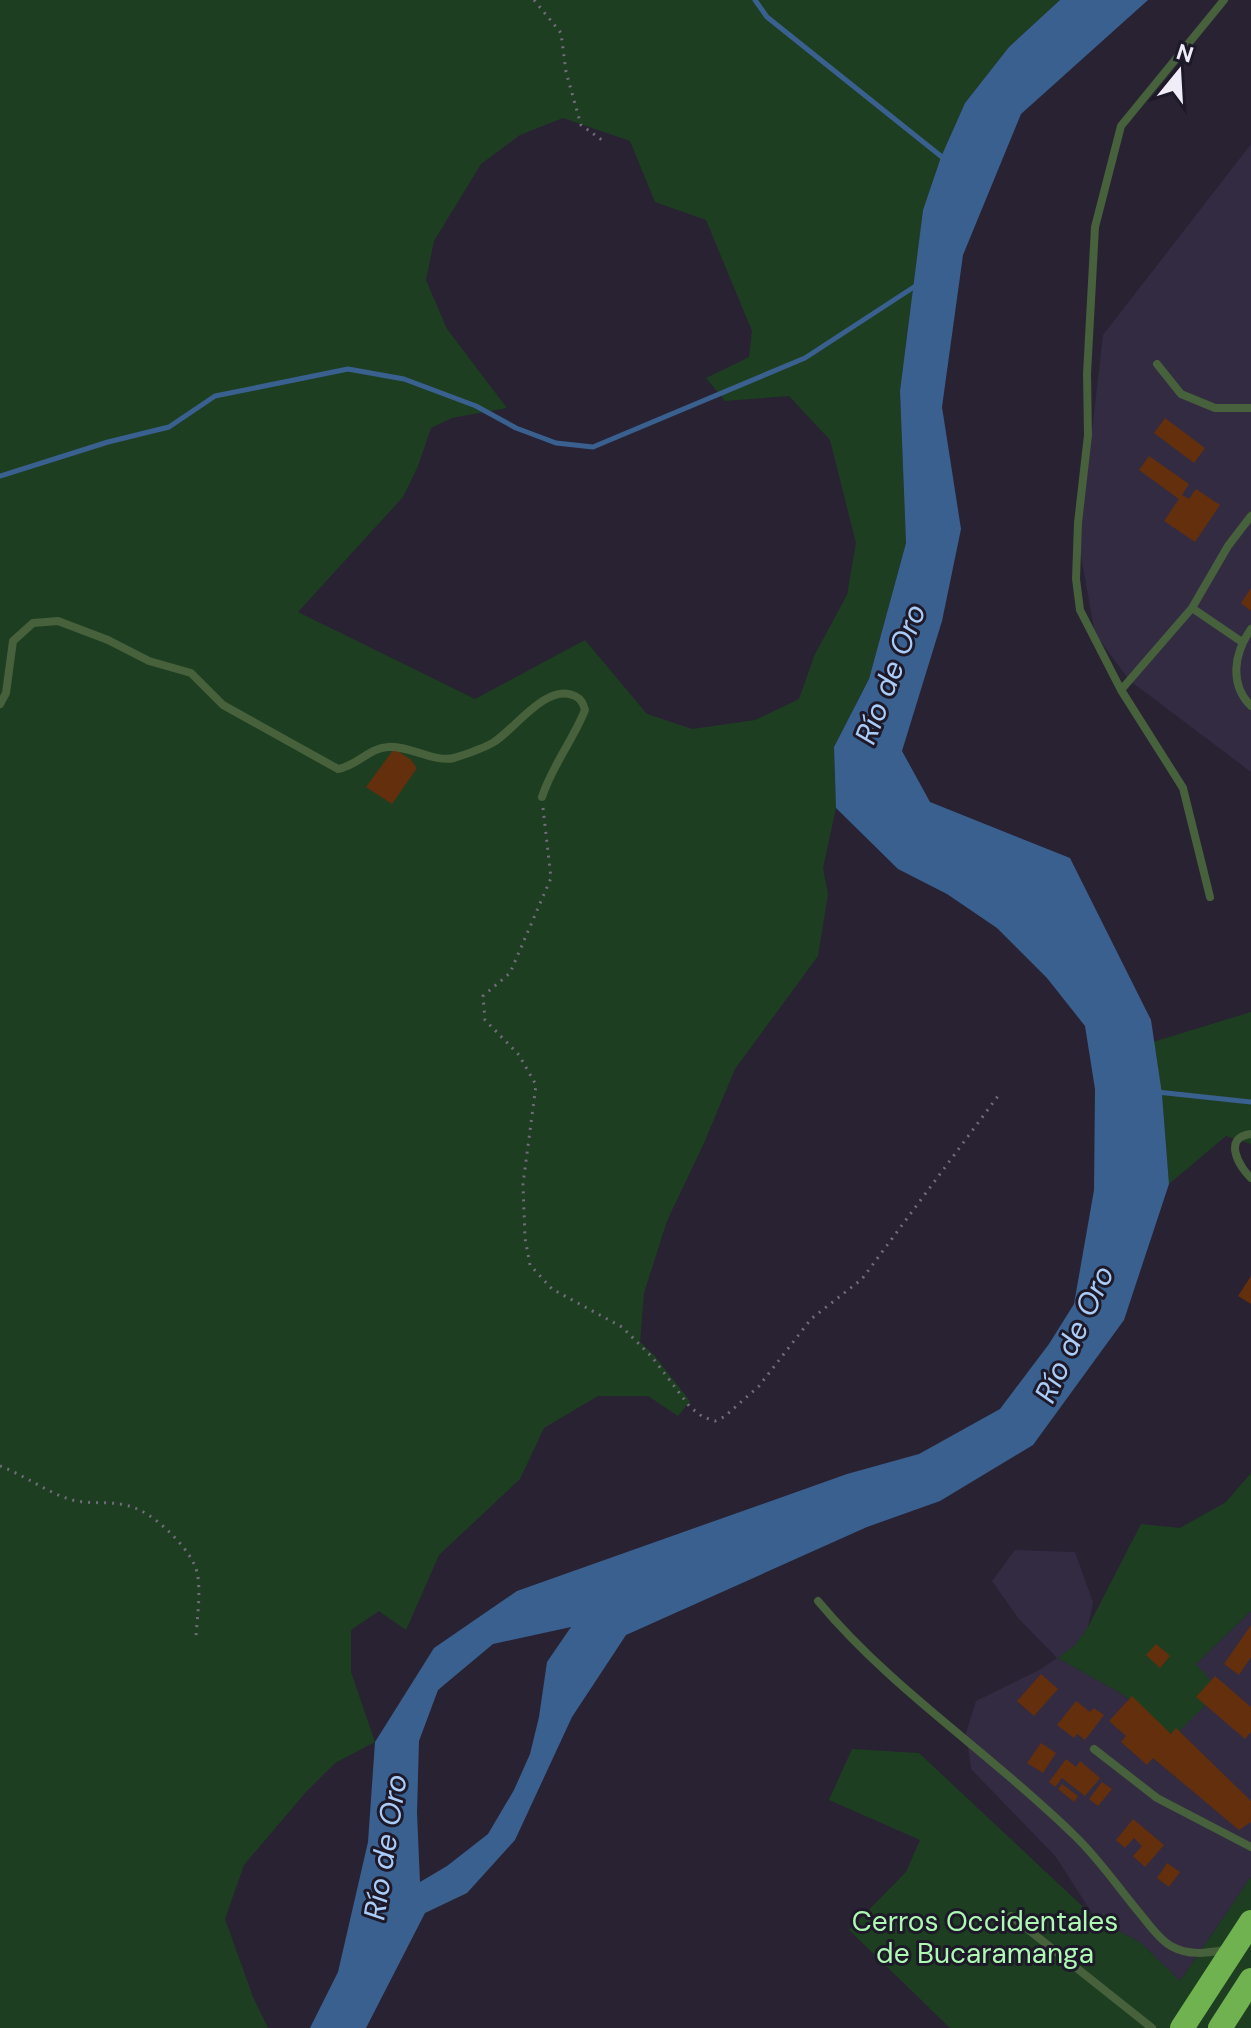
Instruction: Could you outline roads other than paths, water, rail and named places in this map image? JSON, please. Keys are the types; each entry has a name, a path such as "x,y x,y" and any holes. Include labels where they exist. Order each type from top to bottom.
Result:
{"highway":[{"path":"1182,2028 1251,1922"},
{"path":"1220,2028 1251,1980"}],"lane":[{"path":"1210,897 1183,788 1121,690 1080,610 1076,579 1078,523 1088,435 1087,374 1095,227 1121,126 1224,0"},
{"path":"1157,364 1181,394 1215,408 1251,408"},
{"path":"1121,690 1192,608 1228,546 1251,516"},
{"path":"1192,608 1242,642"},
{"path":"0,704 6,693 13,641 33,623 58,621 108,640 149,661 191,673 223,705 338,769 375,750 390,746 450,759 494,742 548,697 565,692 577,697 585,710 566,751 549,777 542,797"},
{"path":"1251,629 1242,642 1235,671 1237,686 1251,706"},
{"path":"1251,1134 1243,1135 1237,1141 1236,1153 1237,1165 1251,1178"},
{"path":"818,1601 847,1636 940,1719 998,1764 1078,1838 1170,1946 1197,1954 1234,1949"},
{"path":"1094,1749 1157,1798 1251,1847"},
{"path":"1011,1916 1152,2028"}],"water":[{"name":"Río de Oro","path":"1060,0 1148,0 1021,114 963,255 942,407 961,529 942,621 902,751 930,802 1070,858 1151,1020 1162,1094 1169,1184 1124,1320 1033,1445 940,1501 867,1527 626,1635 572,1717 515,1840 467,1893 425,1913 366,2028 310,2028 338,1972 368,1842 375,1742 434,1648 517,1591 847,1474 919,1454 1000,1409 1049,1344 1074,1304 1094,1190 1095,1089 1085,1026 1047,978 997,928 947,894 898,869 836,808 834,747 869,679 906,543 900,391 923,210 941,157 965,103 1009,47","holes":["571,1627 547,1662 530,1754 514,1790 488,1834 447,1866 420,1882 417,1813 419,1741 438,1690 493,1644"]}],"waterway":[{"path":"755,0 767,17 947,161"},
{"path":"0,476 108,442 169,427 215,396 348,369 404,379 476,406 516,428 556,443 593,447 805,358 917,285"},
{"path":"1157,1092 1251,1102"}],"park label":[{"name":"Cerros Occidentales de Bucaramanga","path":"985,1937"}]}
